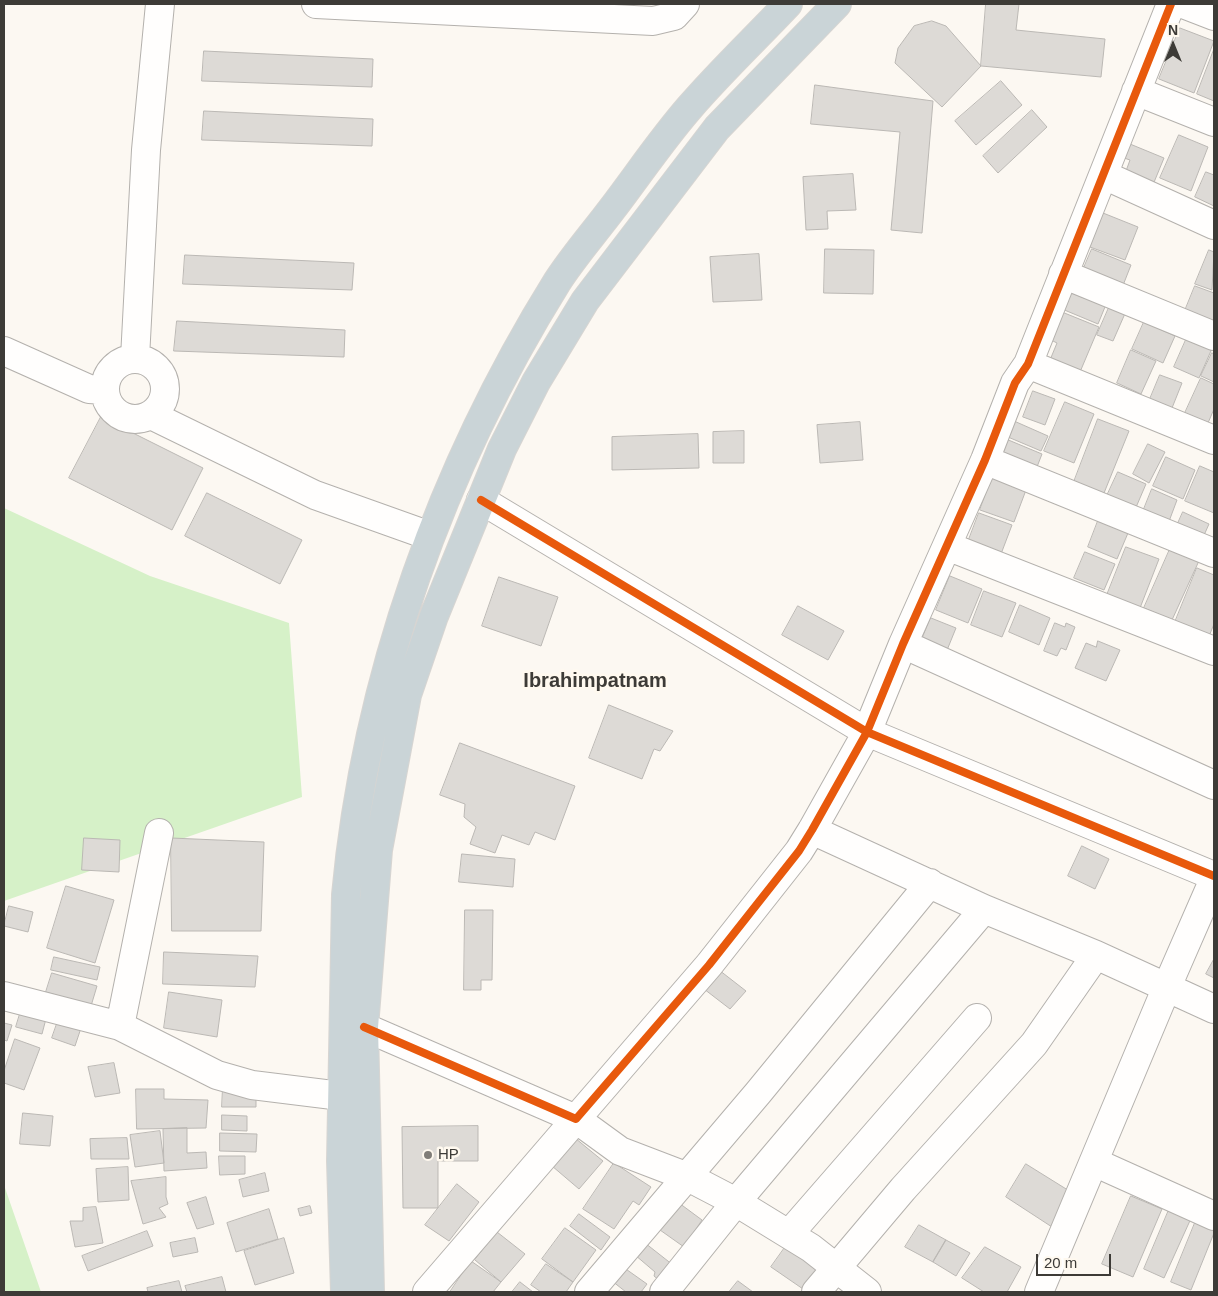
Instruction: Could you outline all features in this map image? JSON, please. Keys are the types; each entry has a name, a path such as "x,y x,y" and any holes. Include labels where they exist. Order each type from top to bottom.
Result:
{"highway":[{"path":"345,1292 341,1096 346,895 349,856 380,693 404,606 430,536 473,435 508,366 558,280 689,108 788,4"},
{"path":"370,1292 364,1027 378,850 407,696 437,608 502,449 536,382 585,301 717,128 837,4"},
{"path":"346,895 375,900"}],"street":[{"path":"135,358 146,150 160,4"},
{"path":"316,4 653,21 674,16 685,4"},
{"path":"427,1292 709,965 812,830 866,732 985,460 1015,382 1028,364 1172,4"},
{"path":"1183,4 1214,16"},
{"path":"1136,91 1214,122"},
{"path":"1104,175 1214,224"},
{"path":"1063,274 1214,336"},
{"path":"4,351 89,389 105,390"},
{"path":"135,358 150,362 158,369 164,378 166,388 164,399 159,408 151,415 131,419 121,416 112,409 107,400 105,390 106,379 112,370 120,363 135,358"},
{"path":"1028,364 1214,440"},
{"path":"151,415 315,495 430,536"},
{"path":"985,460 1214,553"},
{"path":"481,500 866,732 1214,878 1039,1292"},
{"path":"947,546 1214,651"},
{"path":"903,644 1214,785"},
{"path":"812,830 930,883 984,910 1096,955 1166,989 1214,1009"},
{"path":"120,1026 159,833"},
{"path":"589,1292 688,1177 930,883"},
{"path":"664,1292 736,1202 984,910"},
{"path":"816,1292 972,1110 1034,1044 1096,955"},
{"path":"4,996 120,1026 217,1075 252,1085 341,1096"},
{"path":"789,1234 977,1018"},
{"path":"364,1027 576,1119 620,1151 688,1177 736,1202 789,1234 867,1292"},
{"path":"1094,1162 1214,1216"}],"green space":[{"path":"4,508 150,576 289,623 302,797 4,901"},
{"path":"4,1185 41,1292 4,1292"}],"building":[{"path":"986,4 1019,4 1016,30 1105,39 1101,77 981,66"},
{"path":"932,21 946,26 981,66 942,107 895,63 898,48 914,26"},
{"path":"1180,28 1214,41 1194,93 1159,79"},
{"path":"1214,49 1214,101 1197,94"},
{"path":"204,51 373,59 372,87 202,81"},
{"path":"1001,81 1022,105 976,145 955,121"},
{"path":"815,85 933,101 922,233 891,230 900,132 811,124"},
{"path":"1032,110 1047,127 998,173 983,156"},
{"path":"204,111 373,119 372,146 202,140"},
{"path":"1179,135 1208,147 1191,191 1160,178"},
{"path":"1130,144 1164,158 1150,192 1126,171 1130,160 1124,158"},
{"path":"1206,172 1214,175 1214,206 1195,197"},
{"path":"853,174 856,210 827,211 828,229 806,230 803,177"},
{"path":"1103,213 1138,227 1125,260 1090,247"},
{"path":"825,249 874,250 873,294 824,293"},
{"path":"1092,249 1131,265 1120,293 1080,277"},
{"path":"1209,250 1214,252 1212,290 1195,284"},
{"path":"759,254 762,300 713,302 710,257"},
{"path":"185,255 354,263 352,290 183,284"},
{"path":"1195,286 1214,293 1214,330 1182,318"},
{"path":"1069,292 1084,298 1086,293 1107,302 1098,324 1062,309"},
{"path":"1111,303 1127,309 1113,341 1097,335"},
{"path":"1062,312 1099,327 1080,372 1050,360 1057,343 1051,340"},
{"path":"177,321 345,330 344,357 174,351"},
{"path":"1144,322 1175,336 1163,363 1132,349"},
{"path":"1189,333 1214,344 1199,378 1174,367"},
{"path":"1131,350 1156,361 1141,394 1117,383"},
{"path":"1212,353 1214,354 1214,382 1201,376"},
{"path":"1160,375 1182,383 1172,408 1150,399"},
{"path":"1201,378 1214,384 1214,409 1208,423 1185,413"},
{"path":"1033,391 1055,399 1045,425 1023,417"},
{"path":"1065,402 1094,414 1074,463 1044,451"},
{"path":"101,417 203,468 172,530 69,478"},
{"path":"1098,419 1129,431 1102,498 1072,487"},
{"path":"1014,421 1048,436 1041,451 1008,437"},
{"path":"860,422 863,460 820,463 817,425"},
{"path":"744,431 744,463 713,463 713,432"},
{"path":"698,434 699,468 612,470 612,437"},
{"path":"1006,439 1042,454 1035,472 999,457"},
{"path":"1148,444 1165,452 1149,483 1133,474"},
{"path":"1166,457 1195,470 1183,499 1153,486"},
{"path":"1200,466 1214,472 1214,513 1185,501"},
{"path":"1118,472 1146,484 1134,512 1105,500"},
{"path":"992,478 1026,490 1014,522 980,510"},
{"path":"1152,489 1177,500 1168,524 1142,514"},
{"path":"207,493 302,540 280,584 185,536"},
{"path":"1183,512 1209,524 1201,542 1175,530"},
{"path":"979,513 1012,525 1001,554 968,542"},
{"path":"1098,521 1128,533 1117,559 1088,547"},
{"path":"1174,540 1203,552 1172,620 1144,608"},
{"path":"1126,547 1159,559 1140,608 1107,595"},
{"path":"1085,552 1115,564 1104,590 1074,578"},
{"path":"1197,568 1214,575 1214,624 1205,646 1171,632"},
{"path":"950,576 982,589 968,623 936,610"},
{"path":"499,577 558,597 541,646 482,626"},
{"path":"984,591 1016,603 1002,637 971,625"},
{"path":"1020,605 1050,618 1039,645 1009,632"},
{"path":"798,606 844,631 828,660 782,635"},
{"path":"931,618 956,628 943,660 918,649"},
{"path":"1055,623 1065,627 1066,623 1075,627 1066,650 1061,648 1057,656 1044,651"},
{"path":"1098,641 1120,650 1106,681 1075,668 1086,643 1096,647"},
{"path":"609,705 673,731 660,751 654,749 642,779 589,758"},
{"path":"460,743 575,786 555,840 535,832 529,845 502,835 495,853 470,844 476,827 464,817 465,804 440,795"},
{"path":"84,838 120,840 119,872 82,870"},
{"path":"171,838 264,842 261,931 172,931"},
{"path":"1082,846 1109,859 1095,889 1068,876"},
{"path":"462,854 515,859 513,887 459,882"},
{"path":"66,886 114,900 95,963 47,948"},
{"path":"9,906 33,912 28,932 4,926"},
{"path":"465,910 493,910 492,980 481,980 481,990 464,990"},
{"path":"164,952 258,956 255,987 163,984"},
{"path":"54,957 100,967 97,980 51,970"},
{"path":"1214,959 1214,978 1206,974"},
{"path":"719,970 746,991 730,1009 704,989"},
{"path":"52,973 97,986 91,1006 46,992"},
{"path":"169,992 222,1000 217,1037 164,1028"},
{"path":"23,1004 48,1011 42,1034 16,1027"},
{"path":"59,1018 82,1025 75,1046 52,1038"},
{"path":"4,1023 12,1025 7,1041 4,1040"},
{"path":"15,1039 40,1048 24,1090 4,1083 4,1071"},
{"path":"114,1063 120,1093 95,1097 88,1067"},
{"path":"223,1087 256,1088 256,1107 222,1107"},
{"path":"136,1089 164,1089 164,1099 208,1100 206,1128 137,1129"},
{"path":"23,1113 53,1116 50,1146 20,1144"},
{"path":"222,1115 247,1116 247,1131 222,1130"},
{"path":"478,1126 478,1161 438,1161 438,1208 403,1208 402,1127"},
{"path":"187,1128 187,1153 206,1152 207,1168 164,1171 163,1129"},
{"path":"160,1131 164,1163 135,1167 130,1135"},
{"path":"220,1133 257,1134 256,1152 220,1151"},
{"path":"127,1138 129,1159 91,1159 90,1139"},
{"path":"575,1138 603,1161 579,1189 552,1166"},
{"path":"219,1156 245,1156 245,1174 220,1175"},
{"path":"614,1163 651,1187 639,1205 633,1201 614,1229 583,1209"},
{"path":"1026,1164 1071,1192 1052,1227 1006,1197"},
{"path":"128,1167 129,1200 98,1202 96,1169"},
{"path":"265,1173 269,1191 243,1197 239,1180"},
{"path":"166,1177 168,1204 159,1208 166,1217 143,1224 131,1181"},
{"path":"457,1184 479,1202 449,1241 425,1225"},
{"path":"1131,1196 1162,1209 1133,1277 1102,1264"},
{"path":"206,1197 214,1224 197,1229 187,1203"},
{"path":"679,1203 702,1220 684,1247 660,1230"},
{"path":"1171,1205 1193,1214 1164,1278 1144,1269"},
{"path":"310,1206 312,1213 300,1216 298,1209"},
{"path":"96,1207 103,1243 75,1247 70,1221 83,1221 83,1208"},
{"path":"269,1209 278,1239 236,1252 227,1223"},
{"path":"579,1214 610,1237 601,1250 570,1226"},
{"path":"1197,1218 1214,1225 1214,1233 1191,1290 1171,1282"},
{"path":"919,1225 946,1240 933,1262 905,1247"},
{"path":"565,1228 596,1250 573,1282 542,1259"},
{"path":"147,1231 153,1246 88,1271 82,1256"},
{"path":"497,1232 525,1254 501,1282 475,1260"},
{"path":"195,1238 198,1252 173,1257 170,1243"},
{"path":"284,1238 294,1273 255,1285 244,1251"},
{"path":"946,1240 970,1253 956,1276 933,1262"},
{"path":"645,1243 673,1265 660,1281 654,1276 655,1272 635,1255"},
{"path":"786,1246 818,1268 803,1289 771,1267"},
{"path":"985,1247 1021,1267 1007,1292 984,1292 962,1278"},
{"path":"471,1261 501,1282 493,1292 450,1292"},
{"path":"546,1264 573,1282 566,1292 541,1292 531,1285"},
{"path":"623,1267 647,1284 641,1292 626,1292 612,1281"},
{"path":"222,1277 226,1292 187,1292 185,1286"},
{"path":"179,1281 182,1292 148,1292 147,1288"},
{"path":"738,1281 753,1292 729,1292"},
{"path":"520,1282 533,1292 512,1292"}],"cycle path":[{"path":"364,1027 576,1119 709,965 799,851 867,732 903,644 985,460 1015,383 1028,364 1171,4"},
{"path":"481,500 867,732 1214,876"}],"place":[{"name":"HP","path":"428,1155"}],"district":[{"name":"Ibrahimpatnam","path":"595,681"}]}
